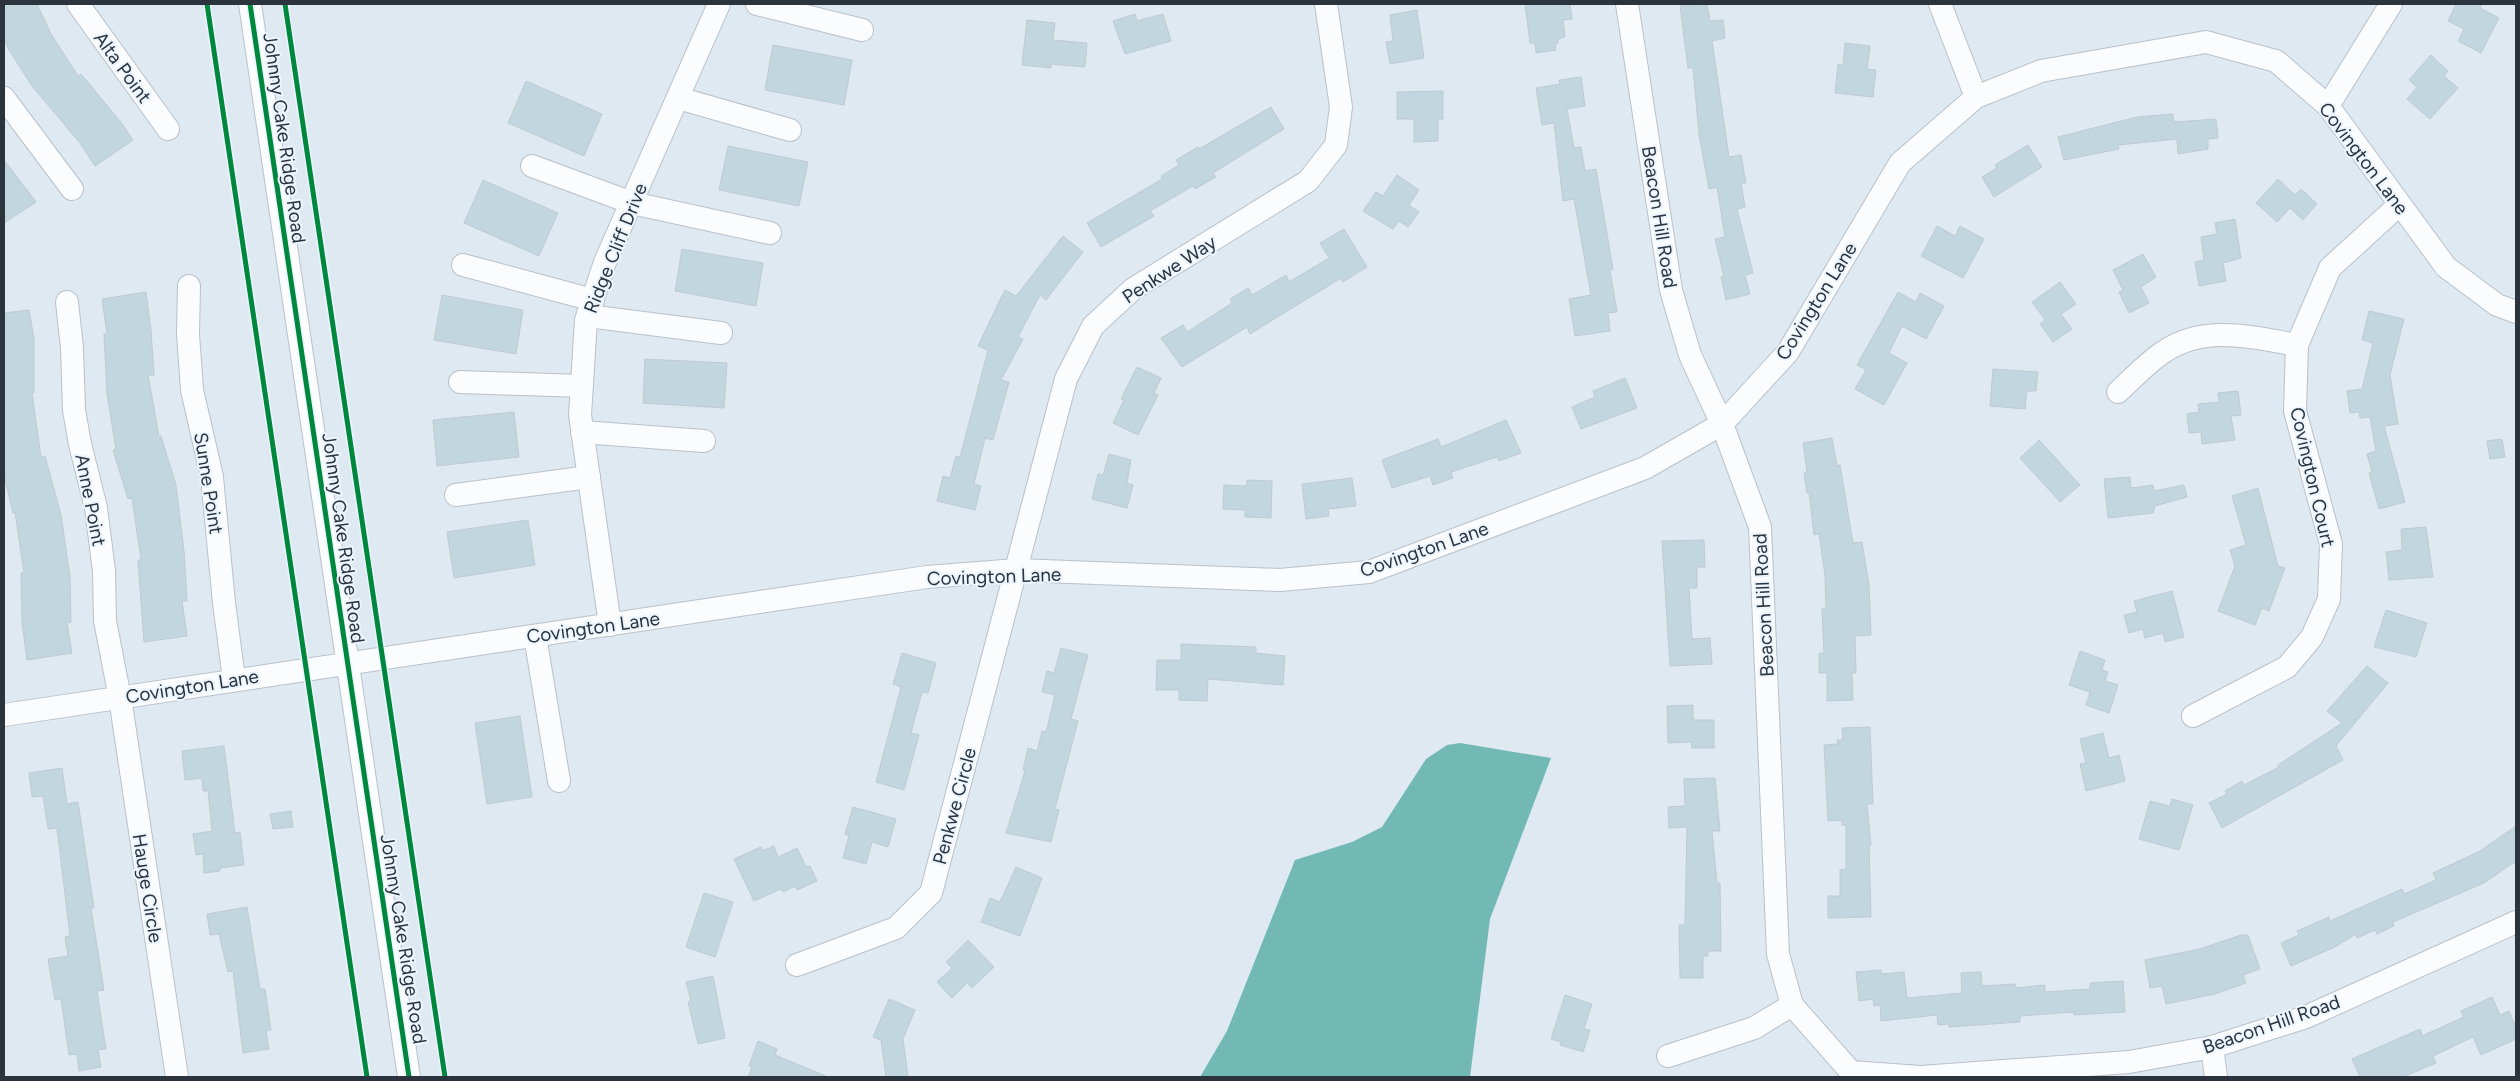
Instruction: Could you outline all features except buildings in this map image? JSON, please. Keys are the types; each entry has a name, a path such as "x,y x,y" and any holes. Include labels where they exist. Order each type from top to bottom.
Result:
{"street":[{"name":"Alta Point","path":"78,4 168,130"},
{"name":"Johnny Cake Ridge Road","path":"250,4 409,1077"},
{"name":"Ridge Cliff Drive","path":"610,625 580,415 590,308 605,262 719,4"},
{"path":"757,4 862,30"},
{"name":"Penkwe Way","path":"1017,570 1066,379 1093,326 1133,289 1308,181 1336,145 1341,107 1326,4"},
{"name":"Beacon Hill Road","path":"1627,4 1671,290 1690,355 1722,424 1760,527 1778,954 1792,1005 1851,1072 1921,1077 2129,1062 2212,1047 2306,1017 2516,922"},
{"path":"1940,4 1976,97"},
{"path":"2328,106 2391,4"},
{"name":"Covington Lane","path":"4,715 927,577 1017,570 1280,580 1369,572 1645,468 1722,424 1788,352 1900,163 1976,97 2041,71 2206,42 2276,61 2328,106 2446,267 2497,305 2516,312"},
{"path":"4,98 72,189"},
{"path":"678,98 790,130"},
{"path":"532,166 632,203 770,233"},
{"name":"Covington Court","path":"2193,716 2287,667 2312,637 2328,600 2331,544 2295,411 2297,345 2330,268 2399,205"},
{"path":"463,265 590,308 721,333"},
{"name":"Sunne Point","path":"189,286 188,334 192,390 212,477 224,603 234,680"},
{"name":"Anne Point","path":"67,302 72,348 74,410 80,444 96,508 104,570 105,621 120,698"},
{"path":"2118,392 2162,353 2197,336 2234,334 2297,345"},
{"path":"460,382 582,386"},
{"path":"582,432 704,440"},
{"path":"456,495 589,477"},
{"name":"Penkwe Circle","path":"797,965 896,928 931,893 1017,570"},
{"path":"535,636 558,781"},
{"name":"Hauge Circle","path":"120,698 177,1077"},
{"path":"1668,1056 1754,1028 1792,1005"},
{"path":"2212,1047 2216,1077"}],"shaded area":[{"path":"1460,743 1551,758 1490,919 1470,1077 1200,1077 1227,1031 1295,860 1352,842 1382,827 1426,759 1447,745"}],"cycle path":[{"path":"207,4 367,1077"},
{"path":"250,4 409,1077"},
{"path":"285,4 445,1077"}]}
